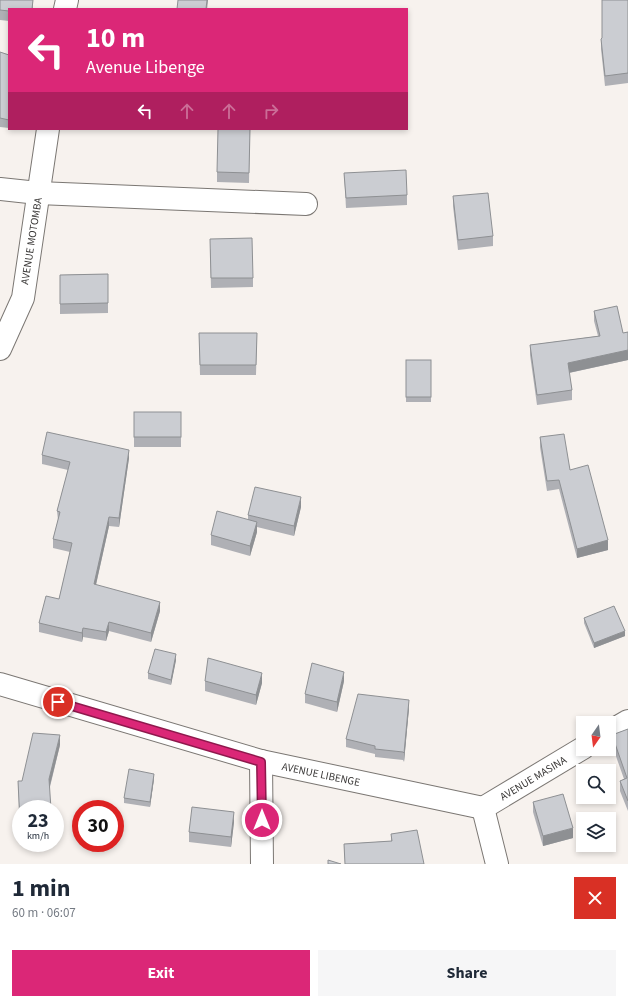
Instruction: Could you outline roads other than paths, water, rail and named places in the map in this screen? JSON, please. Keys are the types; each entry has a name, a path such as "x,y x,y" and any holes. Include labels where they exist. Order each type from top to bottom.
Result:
{"street":[{"name":"AVENUE MOTOMBA","path":"0,349 23,298 48,130"},
{"path":"0,189 38,194 306,204"},
{"name":"AVENUE LIBENGE","path":"0,684 261,762 483,808"},
{"path":"616,728 628,721"},
{"name":"AVENUE MASINA","path":"483,808 576,752"},
{"path":"261,762 262,864"},
{"path":"483,808 497,864"}]}
